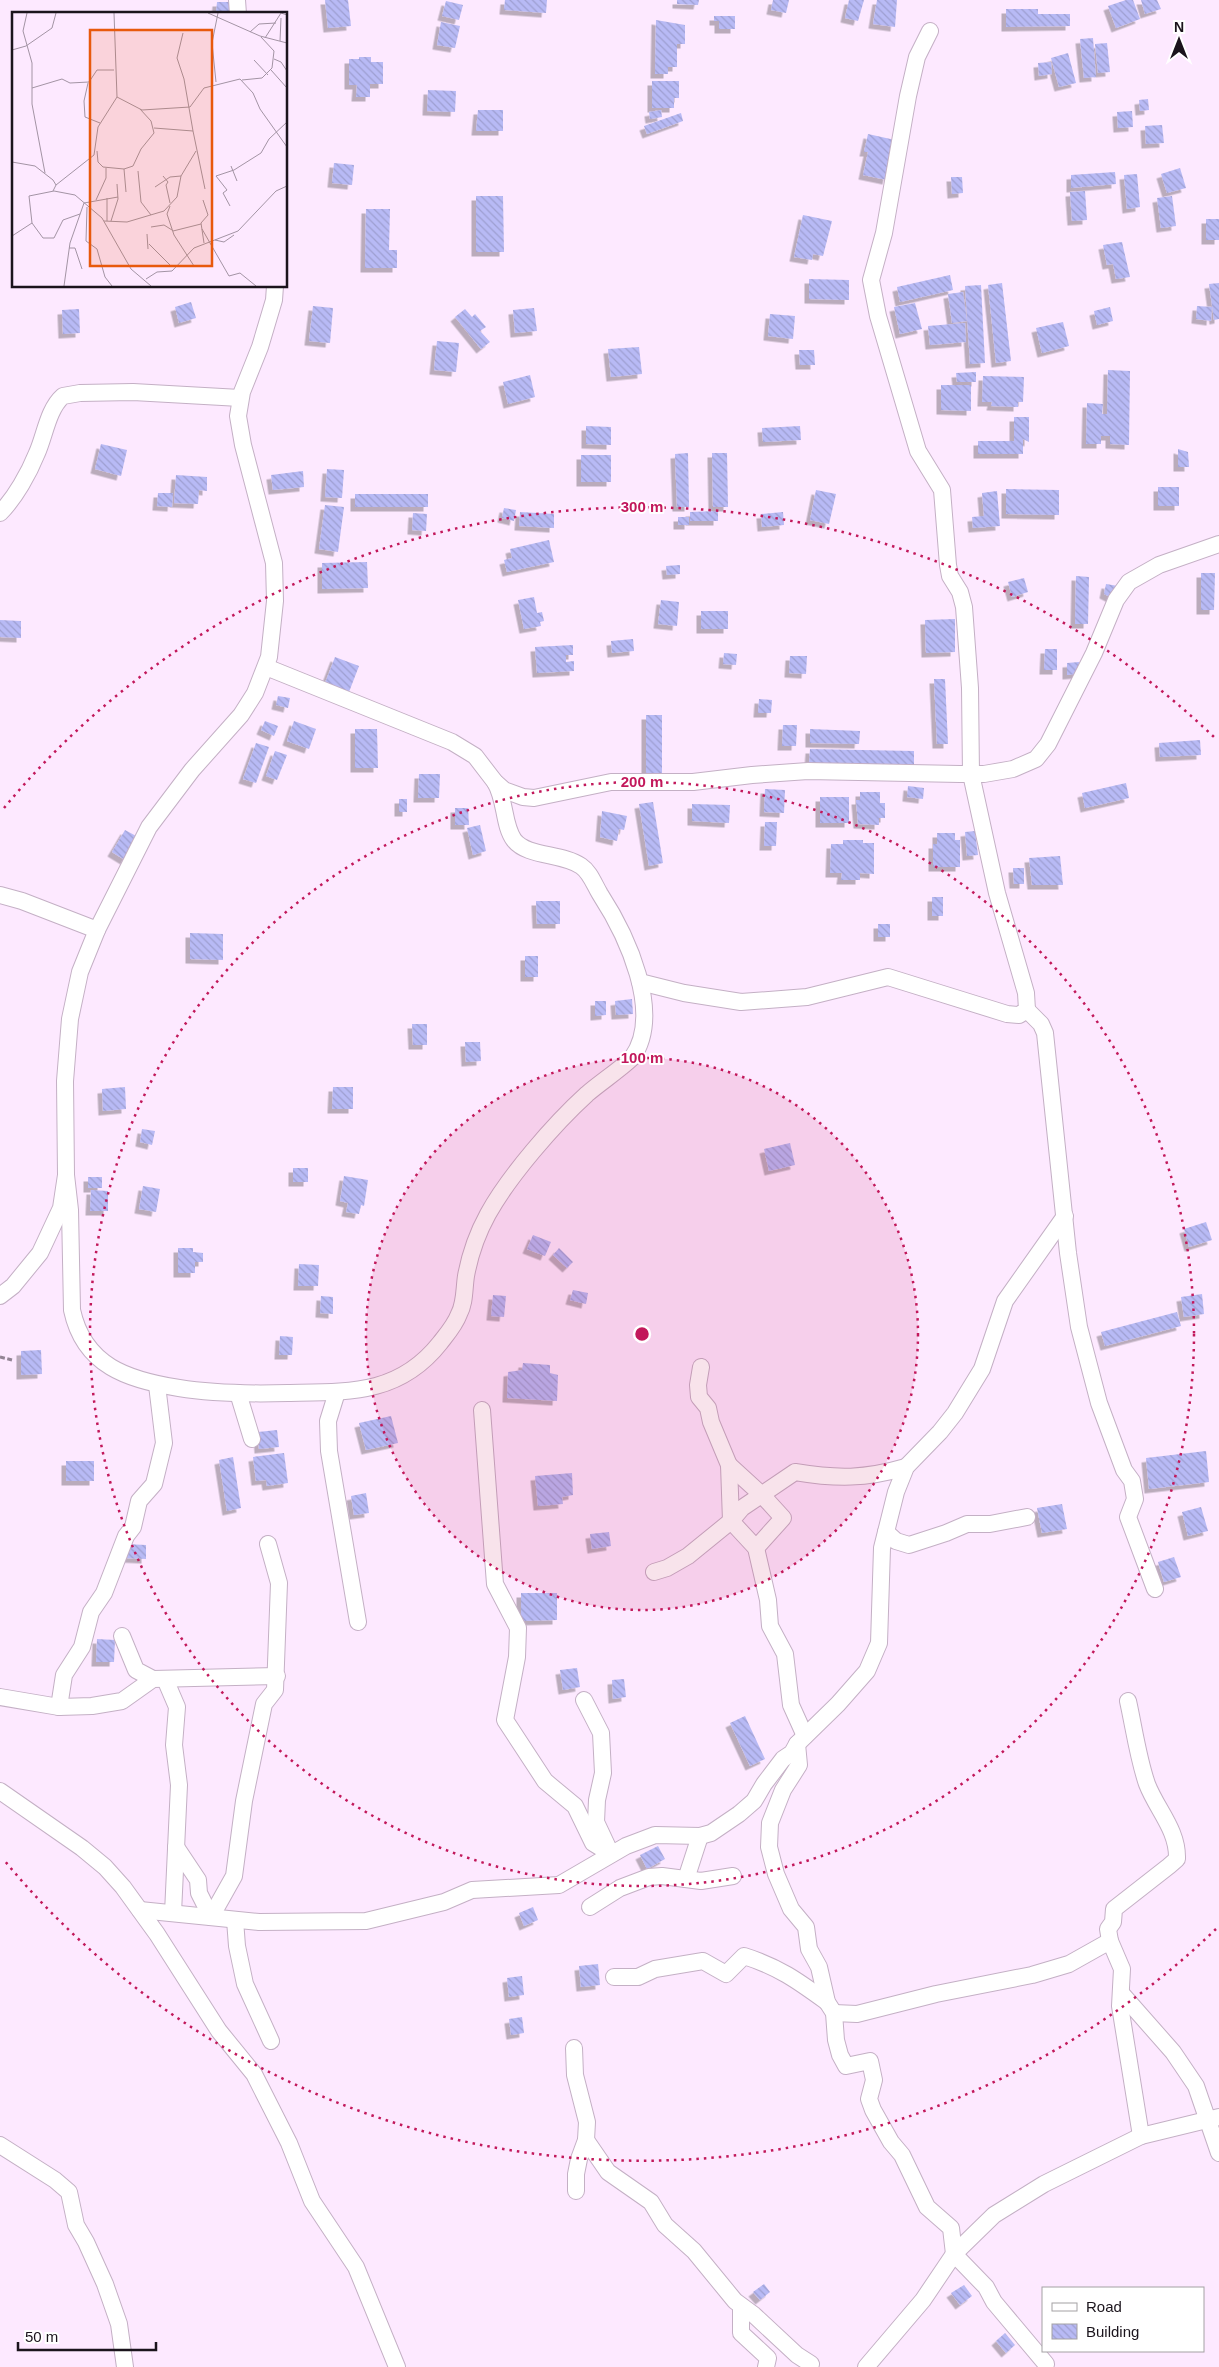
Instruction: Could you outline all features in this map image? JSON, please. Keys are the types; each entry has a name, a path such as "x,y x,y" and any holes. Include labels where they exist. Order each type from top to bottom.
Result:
{"street":[{"path":"930,31 917,57 908,96 884,233 871,280 878,316 918,451 942,492 950,576 960,592 964,607 970,688 971,774 996,893 1026,993 1027,1010 1041,1024 1045,1033 1074,1291 1084,1352 1099,1403 1124,1470 1132,1481 1135,1499 1128,1517 1155,1589"},
{"path":"266,667 452,742 480,760 501,791 508,826 514,840 527,849 563,858 586,870 618,925 640,982 643,1021 639,1049 628,1062 574,1106 544,1138 488,1213 471,1253 460,1312 452,1328 426,1359 408,1373 376,1387 337,1392 238,1393 157,1385 127,1376 105,1364 87,1347 76,1326 72,1310 70,1210 66,1175 65,1080 70,1019 80,972 97,930 148,827 192,770 241,714 255,693 266,667 273,627 274,563 243,445 238,416 240,398 260,347 274,300 275,288"},
{"path":"0,513 10,501 32,463 54,409 64,396 80,393 133,392 240,398"},
{"path":"495,782 513,794 534,798 611,782 693,782 808,771 971,774 1013,770 1030,763 1044,750 1094,653 1116,600 1129,582 1159,565 1219,544"},
{"path":"0,895 22,901 97,930"},
{"path":"640,982 703,997 756,1002 807,997 888,978 1007,1014 1019,1015 1027,1010"},
{"path":"0,1296 13,1286 40,1254 61,1208 66,1175"},
{"path":"140,1910 259,1922 366,1921 444,1902 472,1890 559,1885 611,1854 654,1835 700,1836 711,1833 723,1825 754,1801 764,1784 784,1759 792,1753 801,1740 838,1704 867,1671 879,1643 881,1567 886,1532 896,1492 906,1467 940,1432 955,1413 982,1369 1005,1301 1065,1216"},
{"path":"701,1367 698,1386 699,1397 708,1408 711,1422 729,1465 731,1521 756,1548 768,1600 770,1626 785,1654 791,1705 801,1740 799,1765 783,1790 770,1823 769,1847 776,1874 792,1910 806,1928 809,1949 819,1967 831,2008 840,2055 846,2066 870,2061 874,2080 869,2100 872,2110 891,2142 902,2155 927,2207 951,2228 954,2254 986,2287 994,2302 1046,2364"},
{"path":"59,1707 64,1675 82,1647 91,1612 104,1593 126,1536 133,1527 139,1501 154,1484 164,1442 157,1385"},
{"path":"337,1392 328,1421 329,1451 358,1622"},
{"path":"238,1393 252,1439"},
{"path":"482,1410 495,1584 518,1628 517,1657 505,1720 545,1781 575,1806 593,1843 611,1854"},
{"path":"729,1465 784,1518 756,1548"},
{"path":"654,1572 667,1568 688,1556 731,1521 742,1508 796,1472 862,1478 906,1467"},
{"path":"886,1473 896,1492"},
{"path":"886,1532 896,1541 909,1545 967,1524 990,1524 1027,1517"},
{"path":"210,1917 234,1876 244,1801 264,1704 275,1690 279,1583 268,1544"},
{"path":"122,1636 136,1670 159,1679 277,1676"},
{"path":"0,1698 59,1707 92,1706 122,1701 159,1679"},
{"path":"159,1679 177,1707 174,1745 179,1785 173,1913"},
{"path":"584,1700 601,1732 603,1773 597,1800 596,1822 611,1854"},
{"path":"1128,1701 1147,1784 1168,1822 1177,1844 1177,1858 1114,1909 1113,1922 1108,1929 1110,1940 1122,1969 1120,2006 1141,2136"},
{"path":"0,1791 105,1867 140,1910 218,2032 260,2083 312,2201 356,2268 397,2367"},
{"path":"686,1879 700,1836"},
{"path":"176,1847 198,1880 199,1893 210,1917"},
{"path":"590,1907 620,1888 649,1877 662,1876 702,1881 732,1876"},
{"path":"235,1920 237,1946 245,1984 271,2041"},
{"path":"614,1977 638,1977 655,1969 703,1961 726,1974 744,1956 769,1964 791,1976 831,2008 858,2014 936,1994 1032,1975 1069,1964 1110,1940"},
{"path":"1121,1993 1173,2052 1192,2079 1214,2119 1219,2153"},
{"path":"574,2048 575,2075 587,2122 586,2140 579,2159 576,2191"},
{"path":"866,2367 924,2300 954,2254 994,2215 1044,2184 1141,2136 1214,2119"},
{"path":"586,2140 608,2172 650,2202 665,2225 694,2251 711,2274 741,2306 784,2341 797,2355 811,2364"},
{"path":"0,2145 55,2180 69,2192 76,2225 105,2284 119,2324 125,2367"},
{"path":"741,2306 741,2333 768,2358 766,2367"}],"path":[{"path":"0,1357 12,1360"}],"building":[{"path":"325,0 348,0 351,26 328,28"},
{"path":"505,0 547,0 546,13 504,10"},
{"path":"677,0 699,0 698,5 677,4"},
{"path":"773,0 789,0 786,13 771,10"},
{"path":"849,0 864,0 858,21 845,18"},
{"path":"877,0 897,0 895,27 873,24"},
{"path":"1126,0 1133,0 1140,19 1116,28 1108,6"},
{"path":"1141,0 1157,0 1161,9 1145,14"},
{"path":"446,1 463,5 459,20 442,16"},
{"path":"217,2 234,2 233,12 216,12"},
{"path":"1006,9 1038,9 1038,14 1070,14 1070,26 1006,27"},
{"path":"714,16 735,16 735,29 719,29 719,21 714,21"},
{"path":"656,20 685,25 685,44 677,44 677,67 668,67 668,74 655,74"},
{"path":"441,22 460,26 455,48 437,45"},
{"path":"1093,38 1096,77 1084,78 1080,39"},
{"path":"1107,43 1110,72 1098,73 1095,44"},
{"path":"1068,53 1076,83 1059,87 1051,58"},
{"path":"359,57 371,57 371,62 383,62 383,84 370,84 370,97 356,97 357,85 349,85 349,59 359,59"},
{"path":"1051,62 1052,74 1039,76 1038,63"},
{"path":"652,81 679,81 679,98 674,98 674,108 652,108"},
{"path":"428,90 456,91 455,112 427,111"},
{"path":"1148,99 1149,110 1140,111 1139,100"},
{"path":"478,110 503,110 503,131 476,131"},
{"path":"661,110 662,117 650,119 649,112"},
{"path":"1132,111 1133,127 1118,128 1117,112"},
{"path":"681,113 683,121 647,134 644,126"},
{"path":"1162,125 1164,143 1146,144 1145,126"},
{"path":"868,134 895,140 887,180 863,175 868,152 864,152"},
{"path":"334,163 354,165 352,185 332,183"},
{"path":"1180,168 1186,188 1167,193 1161,174"},
{"path":"1115,172 1116,184 1071,188 1071,175"},
{"path":"1137,174 1140,207 1127,209 1124,175"},
{"path":"951,177 962,177 963,193 952,194"},
{"path":"1085,191 1087,220 1072,221 1070,192"},
{"path":"476,196 503,196 504,252 476,252"},
{"path":"1172,196 1176,226 1161,228 1157,198"},
{"path":"366,209 390,209 389,250 397,250 397,268 365,268"},
{"path":"803,215 832,221 823,256 813,254 812,260 794,257"},
{"path":"1206,219 1219,219 1219,240 1206,240"},
{"path":"1122,242 1130,277 1116,279 1113,264 1107,265 1103,245"},
{"path":"950,275 953,290 900,302 897,287"},
{"path":"809,279 849,280 849,300 809,299"},
{"path":"1002,283 1011,361 996,363 988,285"},
{"path":"1219,283 1219,319 1214,320 1209,284"},
{"path":"981,285 985,363 970,364 965,286"},
{"path":"963,292 967,321 952,323 948,294"},
{"path":"191,302 196,318 179,323 175,307"},
{"path":"915,303 922,329 900,334 894,307"},
{"path":"313,306 333,308 330,343 309,341"},
{"path":"1197,306 1212,307 1211,321 1196,319"},
{"path":"1110,307 1113,321 1097,325 1094,311"},
{"path":"534,308 537,331 515,333 513,310"},
{"path":"79,309 80,333 63,334 62,310"},
{"path":"465,309 472,317 475,314 486,327 480,331 490,342 481,349 455,317"},
{"path":"770,314 795,316 793,339 768,336"},
{"path":"1063,322 1069,346 1042,353 1036,328"},
{"path":"965,323 966,342 930,345 928,326"},
{"path":"437,341 459,343 456,372 434,370"},
{"path":"639,347 642,374 611,377 608,349"},
{"path":"799,350 814,350 815,365 800,365"},
{"path":"1108,370 1130,371 1129,445 1110,444 1110,436 1101,436 1101,444 1086,444 1087,403 1103,404 1102,414 1107,414"},
{"path":"976,372 976,382 957,382 956,373"},
{"path":"530,375 535,397 508,404 503,382"},
{"path":"983,376 1024,377 1023,402 1018,402 1018,407 991,406 992,402 982,402"},
{"path":"941,385 971,385 971,411 941,410"},
{"path":"1014,417 1029,417 1029,442 1023,439 1023,454 978,454 978,441 1014,441"},
{"path":"586,426 611,427 611,445 586,444"},
{"path":"800,426 801,440 763,442 762,428"},
{"path":"101,444 127,450 121,476 95,469"},
{"path":"1178,449 1188,452 1189,467 1178,467"},
{"path":"688,453 689,507 677,507 675,454"},
{"path":"712,453 727,453 728,507 713,507"},
{"path":"581,455 611,455 611,482 581,482"},
{"path":"327,469 344,470 342,498 325,497"},
{"path":"303,471 304,487 273,490 271,475"},
{"path":"176,475 207,477 207,491 199,490 198,504 174,503"},
{"path":"1158,487 1179,487 1179,506 1158,506"},
{"path":"1006,489 1059,490 1059,515 1006,514"},
{"path":"816,490 836,494 829,524 810,520"},
{"path":"997,491 1000,526 973,528 972,517 984,516 982,493"},
{"path":"158,493 173,493 172,507 157,506"},
{"path":"355,494 428,494 428,507 355,507"},
{"path":"325,505 344,507 338,552 319,549"},
{"path":"504,508 516,510 514,521 502,518"},
{"path":"718,511 718,521 690,521 690,512"},
{"path":"520,512 554,514 554,528 519,526"},
{"path":"783,512 784,525 762,527 761,514"},
{"path":"413,513 427,514 426,531 412,530"},
{"path":"678,517 689,517 689,525 678,525"},
{"path":"549,540 554,562 507,572 504,560 512,558 510,549"},
{"path":"367,562 368,588 322,589 322,563"},
{"path":"680,565 680,574 667,575 666,566"},
{"path":"1201,573 1215,573 1214,610 1201,610"},
{"path":"1076,576 1089,577 1088,624 1075,624"},
{"path":"1024,578 1028,592 1012,597 1008,582"},
{"path":"1106,584 1118,586 1116,600 1104,594"},
{"path":"534,597 537,613 542,612 544,621 540,622 541,626 524,629 518,600"},
{"path":"661,600 679,602 677,626 658,624"},
{"path":"701,611 728,611 728,629 701,629"},
{"path":"955,619 955,652 926,653 925,620"},
{"path":"0,620 21,621 21,638 0,637"},
{"path":"633,639 634,651 612,653 611,641"},
{"path":"573,645 573,655 566,655 566,662 574,661 574,671 537,673 535,647"},
{"path":"1045,649 1057,649 1057,670 1044,670"},
{"path":"724,653 737,654 736,665 723,664"},
{"path":"790,656 807,656 806,674 789,673"},
{"path":"335,657 359,666 349,692 325,683"},
{"path":"1079,662 1079,674 1067,675 1067,663"},
{"path":"934,679 945,679 948,744 937,744"},
{"path":"278,696 290,698 288,708 276,705"},
{"path":"759,699 772,700 771,713 758,713"},
{"path":"646,715 662,715 662,774 646,774"},
{"path":"265,721 278,726 274,736 261,730"},
{"path":"294,721 316,729 309,749 287,741"},
{"path":"783,725 797,725 796,746 782,746"},
{"path":"355,729 377,729 378,768 355,768"},
{"path":"810,729 860,731 859,744 810,743"},
{"path":"1200,740 1201,755 1160,757 1159,743"},
{"path":"256,743 269,747 256,783 243,779"},
{"path":"810,749 914,751 914,765 809,763"},
{"path":"275,751 287,755 277,780 266,776"},
{"path":"419,774 440,774 439,798 418,798"},
{"path":"1126,783 1129,798 1085,808 1082,793"},
{"path":"908,786 924,788 923,799 907,797"},
{"path":"765,789 785,790 784,813 764,812"},
{"path":"860,792 880,792 880,803 885,803 885,818 879,818 879,825 858,824 856,800 860,800"},
{"path":"820,797 849,797 849,823 820,823"},
{"path":"399,799 407,799 407,812 399,812"},
{"path":"653,802 663,863 649,866 639,804"},
{"path":"692,804 730,805 729,823 692,821"},
{"path":"455,808 468,808 469,825 455,825"},
{"path":"602,811 627,816 624,830 619,829 617,841 600,837"},
{"path":"765,822 777,822 776,846 764,846"},
{"path":"480,825 486,851 473,855 467,828"},
{"path":"125,830 138,837 125,860 112,852"},
{"path":"975,831 978,855 967,856 965,832"},
{"path":"937,833 955,833 955,840 960,840 960,867 933,867 933,844 937,844"},
{"path":"843,840 863,840 863,843 874,843 874,874 860,873 860,880 841,880 842,873 830,873 831,844 843,844"},
{"path":"1060,856 1063,885 1032,885 1029,858"},
{"path":"1013,868 1024,868 1024,884 1014,884"},
{"path":"932,897 943,897 943,916 932,916"},
{"path":"536,901 560,901 560,924 537,924"},
{"path":"878,924 890,924 890,937 878,937"},
{"path":"190,933 223,934 223,960 190,959"},
{"path":"525,956 538,956 538,977 525,977"},
{"path":"632,999 633,1014 616,1015 615,1001"},
{"path":"595,1001 606,1001 606,1015 595,1016"},
{"path":"412,1024 427,1024 427,1045 413,1045"},
{"path":"465,1042 480,1042 481,1061 466,1062"},
{"path":"125,1087 126,1109 103,1111 102,1089"},
{"path":"333,1087 353,1087 353,1109 332,1109"},
{"path":"142,1129 155,1131 152,1145 140,1142"},
{"path":"790,1143 795,1165 769,1171 764,1149"},
{"path":"293,1168 308,1168 308,1182 293,1182"},
{"path":"344,1176 368,1180 364,1206 361,1205 359,1214 346,1212 348,1203 340,1201"},
{"path":"88,1177 102,1177 102,1188 88,1188"},
{"path":"143,1186 160,1189 156,1212 139,1209"},
{"path":"91,1190 108,1191 108,1211 90,1211"},
{"path":"1206,1222 1212,1240 1189,1247 1184,1229"},
{"path":"533,1235 551,1242 545,1256 527,1249"},
{"path":"178,1248 193,1248 193,1252 203,1253 203,1262 195,1262 195,1273 178,1273"},
{"path":"559,1248 573,1262 567,1268 553,1255"},
{"path":"299,1264 319,1265 318,1286 298,1286"},
{"path":"573,1290 588,1293 586,1304 570,1300"},
{"path":"1202,1294 1204,1314 1184,1317 1181,1297"},
{"path":"493,1295 506,1296 504,1317 491,1316"},
{"path":"321,1296 333,1297 333,1314 320,1313"},
{"path":"1177,1312 1181,1326 1105,1346 1101,1332"},
{"path":"280,1336 293,1337 292,1355 279,1355"},
{"path":"41,1350 42,1374 21,1375 21,1351"},
{"path":"523,1363 550,1365 550,1373 558,1375 557,1401 507,1398 508,1372 522,1370"},
{"path":"391,1416 398,1443 366,1450 359,1423"},
{"path":"277,1430 279,1447 259,1449 258,1432"},
{"path":"1206,1451 1209,1482 1149,1489 1146,1458"},
{"path":"284,1453 288,1483 267,1486 266,1480 256,1481 253,1457"},
{"path":"233,1457 241,1508 227,1511 219,1460"},
{"path":"66,1461 94,1461 94,1481 66,1481"},
{"path":"572,1473 573,1495 562,1497 563,1504 538,1506 535,1476"},
{"path":"366,1493 369,1513 354,1515 351,1496"},
{"path":"1062,1504 1067,1529 1042,1533 1037,1508"},
{"path":"1201,1507 1208,1531 1188,1536 1182,1512"},
{"path":"609,1532 611,1546 592,1549 590,1534"},
{"path":"125,1544 146,1545 146,1559 124,1558"},
{"path":"1174,1557 1181,1577 1164,1582 1158,1562"},
{"path":"521,1593 557,1593 557,1620 521,1621"},
{"path":"97,1639 115,1640 114,1662 96,1662"},
{"path":"577,1668 580,1687 563,1690 560,1670"},
{"path":"624,1679 626,1697 613,1699 612,1680"},
{"path":"745,1716 765,1759 750,1766 730,1723"},
{"path":"658,1846 665,1859 647,1869 640,1855"},
{"path":"533,1907 538,1920 524,1926 519,1913"},
{"path":"598,1964 600,1985 581,1987 579,1966"},
{"path":"522,1976 524,1995 509,1997 507,1978"},
{"path":"522,2017 524,2033 511,2035 509,2019"},
{"path":"764,2284 770,2292 760,2300 753,2292"},
{"path":"964,2285 972,2296 960,2305 951,2293"},
{"path":"1005,2333 1015,2345 1006,2353 996,2341"}]}
